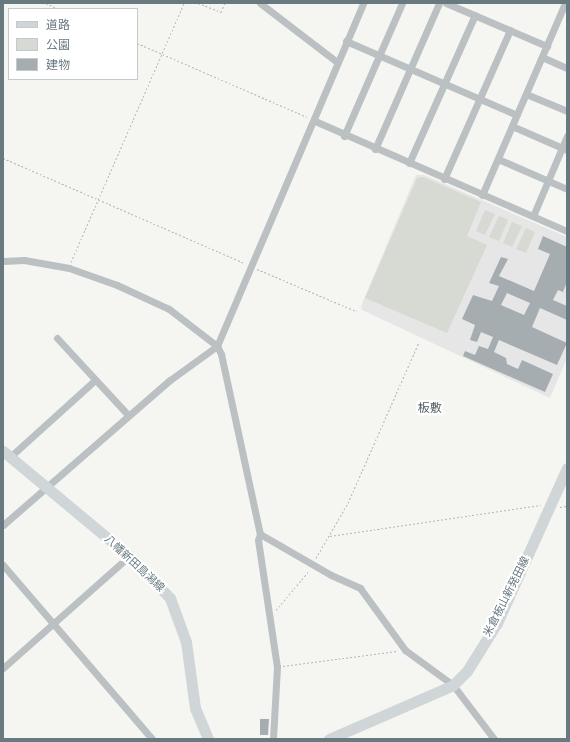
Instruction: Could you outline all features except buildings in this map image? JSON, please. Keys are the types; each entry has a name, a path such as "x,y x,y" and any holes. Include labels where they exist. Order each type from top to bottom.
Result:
{"main road":[{"name":"八幡新田島潟線","path":"7,454 129,556 156,581 177,611 186,642 195,708 208,739"},
{"name":"米倉板山新発田線","path":"329,739 453,685 467,671 496,623 567,468"}],"street":[{"path":"260,3 337,62"},
{"path":"3,525 128,415 217,346 315,121 337,62 363,3"},
{"path":"344,136 402,3"},
{"path":"376,149 439,3"},
{"path":"446,3 547,46"},
{"path":"465,11 469,3"},
{"path":"482,195 565,3"},
{"path":"409,163 443,83 475,15"},
{"path":"444,179 510,30"},
{"path":"346,41 517,115"},
{"path":"542,57 567,68"},
{"path":"526,94 567,112"},
{"path":"315,121 344,136 567,231"},
{"path":"512,126 564,149"},
{"path":"533,216 564,149 567,136"},
{"path":"498,159 567,189"},
{"path":"3,261 24,260 69,268 169,309 217,346 222,354 260,534 258,540 277,667 273,739"},
{"path":"56,338 94,381 128,415"},
{"path":"7,454 94,381"},
{"path":"260,534 313,566 360,588 405,650 453,685 494,739"},
{"path":"3,668 129,556"},
{"path":"3,565 152,739"}],"path":[{"path":"46,3 58,8"},
{"path":"69,268 184,3"},
{"path":"198,3 221,12 225,3"},
{"path":"138,43 315,121"},
{"path":"3,158 356,311"},
{"path":"270,617 313,566 351,496 419,342"},
{"path":"329,536 551,505"},
{"path":"277,667 405,650"}],"shaded area":[{"path":"416,175 424,175 567,237 567,358 550,398 362,310 361,306"}],"green space":[{"path":"423,177 481,202 467,236 487,245 447,333 365,298 417,178"},
{"path":"485,210 495,214 485,235 476,231"},
{"path":"499,216 508,220 499,241 489,237"},
{"path":"512,222 522,226 512,247 503,243"},
{"path":"526,228 535,232 526,253 516,249"}],"district":[{"name":"板敷","path":"430,409"}]}
